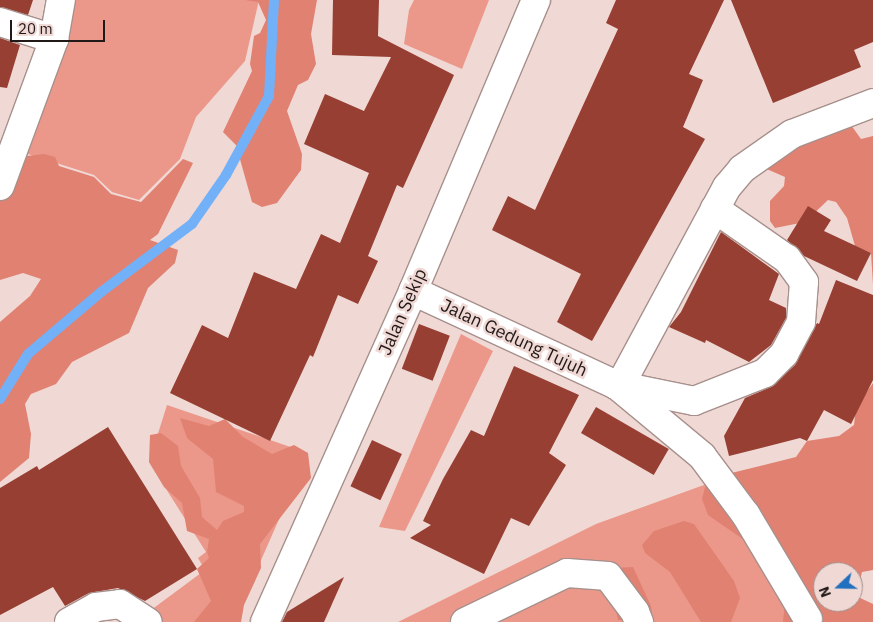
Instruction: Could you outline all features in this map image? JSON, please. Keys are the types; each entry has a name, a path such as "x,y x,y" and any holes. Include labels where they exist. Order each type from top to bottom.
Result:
{"street":[{"path":"3,175 54,39 61,0"},
{"name":"Jalan Sekip","path":"264,622 413,291 536,0"},
{"path":"0,22 54,39"},
{"path":"808,619 746,515 702,456 616,385 623,380 714,209 742,169 770,146 816,124 873,103"},
{"name":"Jalan Gedung Tujuh","path":"413,291 616,385 694,401 765,373 784,354 801,322 804,282 787,259 714,209"},
{"path":"465,622 567,573 608,576 635,612 639,622"},
{"path":"69,622 96,607 120,604 148,622"}],"shaded area":[{"path":"56,0 259,0 245,61 196,117 180,159 139,200 112,192 94,175 3,146"},
{"path":"245,0 317,0 311,34 316,64 308,80 298,85 287,111 302,154 301,170 277,203 262,207 252,202 236,145 223,132 252,71 250,64 254,36 260,33 266,20 258,2"},
{"path":"414,0 489,0 462,69 404,44 409,10"},
{"path":"841,111 861,139 873,136 873,285 871,253 855,246 847,218 836,202 828,200 805,222 775,228 770,221 770,201 784,186 785,177 762,167"},
{"path":"44,154 55,157 59,166 94,177 111,194 141,202 183,159 193,163 158,234 150,240 178,250 175,263 148,288 129,333 72,362 56,384 31,394 25,404 31,434 29,458 0,482 0,322 30,296 41,279 23,273 0,280 0,159"},
{"path":"461,334 493,351 405,531 379,527"},
{"path":"873,383 873,570 863,572 863,562 813,562 813,612 863,612 863,599 873,604 873,622 783,622 785,601 750,544 708,515 702,499 707,479 796,457 807,441 839,436 854,425 856,407"},
{"path":"167,405 308,453 234,622 154,622 147,613 205,570 198,558 206,552 149,462"},
{"path":"180,418 209,426 225,419 243,437 272,454 294,445 308,453 311,478 260,544 261,568 244,605 241,622 194,622 211,601 197,569 209,558 207,552 209,539 187,531 182,503 164,487 149,462 150,435 161,433 178,446 181,466 200,498 202,517 217,530 223,521 244,512 244,506 216,492 213,459 187,438"},
{"path":"726,477 813,562 813,612 823,612 823,622 398,622 596,524"},
{"path":"684,521 694,524 734,581 740,598 731,622 701,622 670,572 645,553 642,545 654,531"},
{"path":"633,567 651,606 653,622 618,620 608,576 615,568"}],"building":[{"path":"0,0 33,0 28,15 0,7"},
{"path":"333,0 379,0 378,36 454,75 403,188 397,185 368,256 378,261 358,304 338,295 313,357 310,355 270,441 170,393 202,325 228,338 254,272 296,289 321,234 340,243 369,173 304,144 325,94 364,111 391,57 332,55"},
{"path":"616,0 724,0 689,74 703,80 683,127 705,139 592,341 557,322 581,274 492,230 508,196 535,210 618,29 606,23"},
{"path":"731,0 873,0 873,42 854,50 861,67 773,103"},
{"path":"0,38 20,45 7,88 0,87"},
{"path":"808,206 831,220 824,231 871,253 857,281 804,256 787,240"},
{"path":"721,232 779,274 769,300 786,308 786,318 771,345 749,362 706,340 705,343 669,327 681,312"},
{"path":"836,280 873,295 873,380 851,424 824,410 807,441 800,438 729,456 724,436 745,398 771,387 795,365 817,323 819,324"},
{"path":"419,324 450,336 433,381 402,369"},
{"path":"514,366 579,395 549,453 566,465 529,526 511,518 484,574 410,538 431,525 423,521 443,479 471,430 484,436"},
{"path":"596,407 669,449 654,475 581,433"},
{"path":"108,427 197,569 145,601 118,588 89,593 65,606 53,587 0,615 0,488 37,466 39,470"},
{"path":"372,440 402,454 380,500 350,486"},
{"path":"344,577 324,622 282,622 287,612"}],"waterway":[{"path":"0,399 28,354 101,292 192,224 226,175 269,96 274,0"}]}
